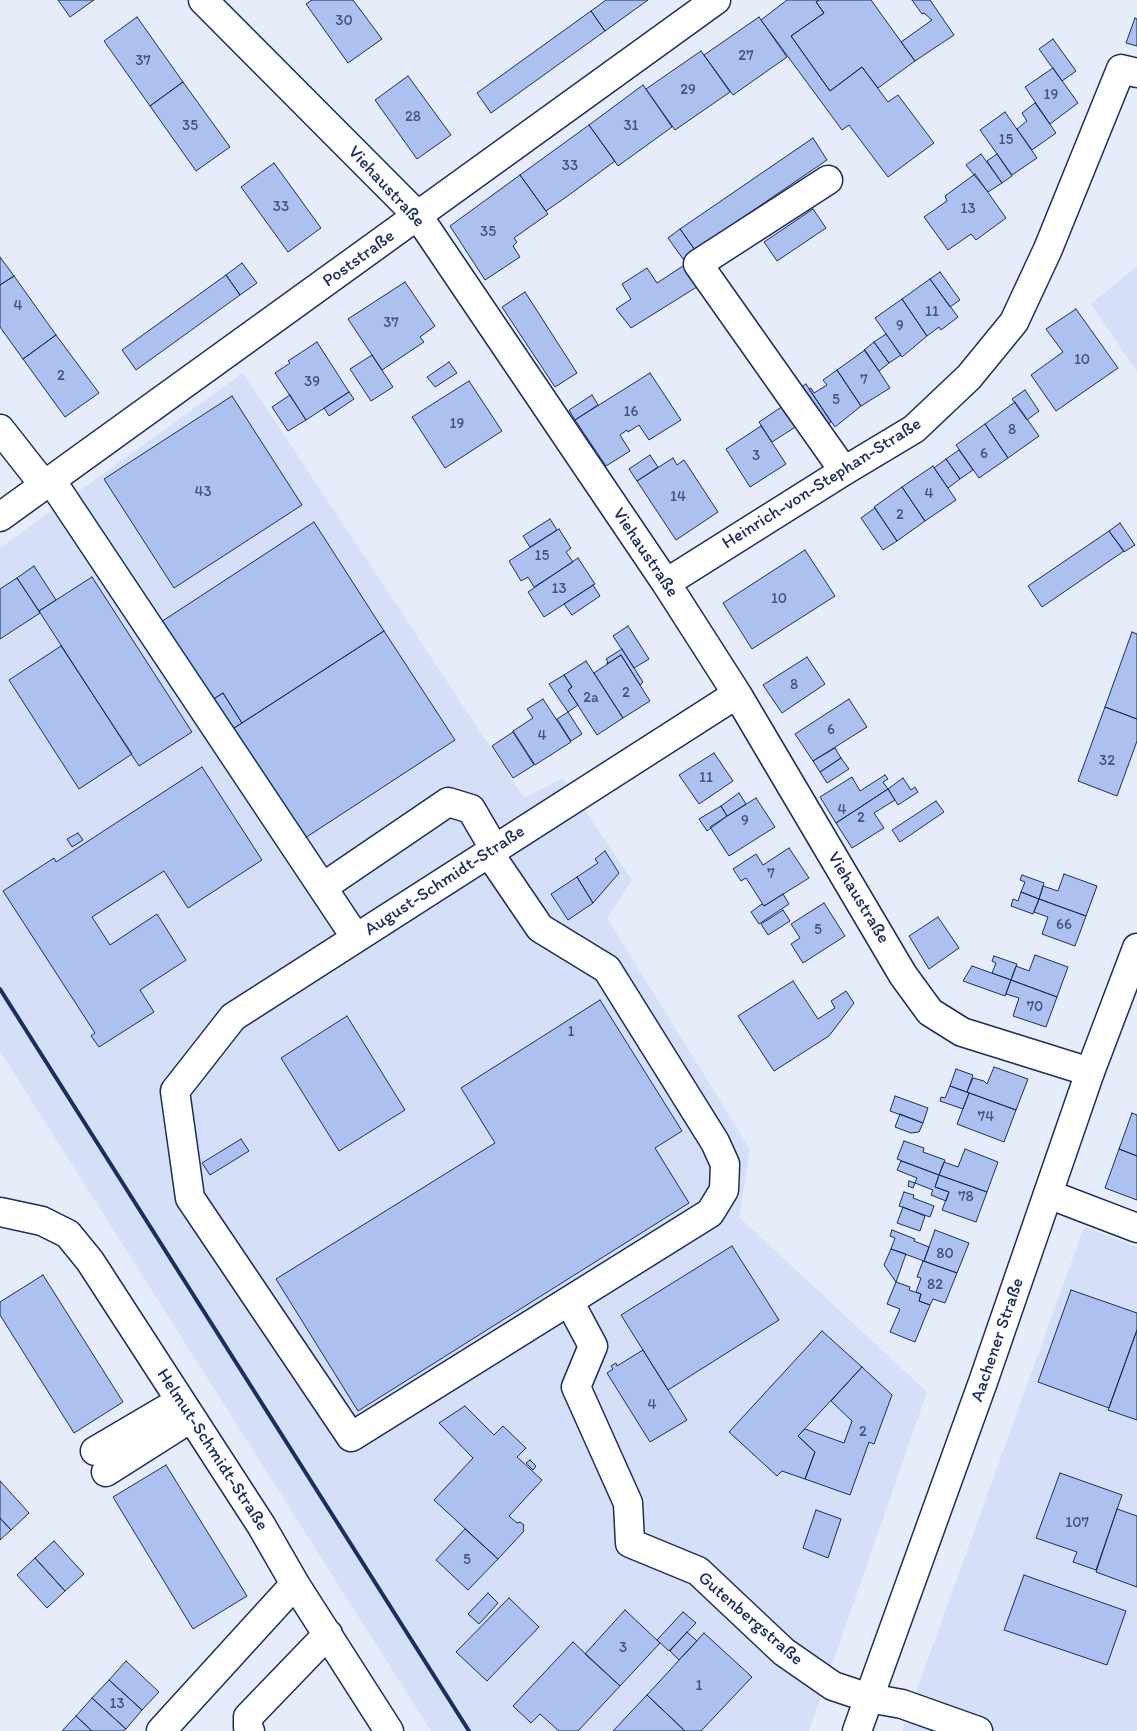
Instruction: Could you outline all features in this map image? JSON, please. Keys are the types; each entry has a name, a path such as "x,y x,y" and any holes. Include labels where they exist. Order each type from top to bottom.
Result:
{"street":[{"name":"Viehaustraße","path":"203,0 418,216 666,583 737,694 903,975 930,1012 962,1032 1090,1072"},
{"name":"Poststraße","path":"0,517 716,0"},
{"name":"Heinrich-von-Stephan-Straße","path":"666,583 844,470 914,429 969,377 1014,322 1048,249 1121,70 1137,73"},
{"path":"828,180 698,264 844,470"},
{"path":"0,429 48,483 356,938"},
{"name":"August-Schmidt-Straße","path":"569,1300 351,1437 190,1198 175,1091 233,1017 737,694"},
{"path":"323,887 448,802 471,809 492,851 540,928 606,969 715,1142 725,1164 724,1190 710,1213 569,1300"},
{"name":"Aachener Straße","path":"857,1731 983,1382 1090,1072 1137,948"},
{"path":"1048,1194 1137,1228"},
{"name":"Helmut-Schmidt-Straße","path":"0,1212 42,1221 68,1234 90,1261 261,1525 389,1731"},
{"name":"Gutenbergstraße","path":"569,1300 592,1346 576,1386 628,1503 630,1543 698,1572 784,1652 833,1686 869,1698 902,1704 951,1727 978,1731"},
{"path":"100,1461 186,1410"},
{"path":"161,1731 296,1584"},
{"path":"250,1731 248,1717 328,1634"}],"shaded area":[{"path":"1137,266 1137,372 1091,304"},
{"path":"243,373 524,798 563,778 632,880 607,918 750,1149 739,1217 927,1392 809,1731 431,1731 0,1051 0,548"},
{"path":"1084,1227 1137,1247 1137,1731 902,1731"}],"building":[{"path":"58,0 94,0 70,17"},
{"path":"312,0 353,0 382,39 348,63 306,4"},
{"path":"606,0 648,0 605,31 591,11"},
{"path":"787,0 819,0 816,2 824,13 791,36 830,91 862,67 888,102 898,95 934,143 888,177 849,125 842,130 761,20"},
{"path":"819,0 871,0 915,61 878,88 862,67 830,91 791,36 824,13 816,2"},
{"path":"912,0 930,0 954,35 915,61 901,42 932,20 924,13 922,14"},
{"path":"591,11 605,31 491,113 477,93"},
{"path":"137,17 183,82 150,106 104,41"},
{"path":"759,17 787,57 733,95 704,55"},
{"path":"1135,18 1137,19 1137,46 1126,43"},
{"path":"1053,39 1076,71 1062,81 1039,49"},
{"path":"701,51 730,92 675,130 646,89"},
{"path":"1053,68 1078,103 1050,124 1025,87"},
{"path":"408,76 451,135 417,159 375,100"},
{"path":"183,82 230,147 196,171 150,106"},
{"path":"643,85 672,127 618,166 589,125"},
{"path":"1035,103 1056,133 1032,150 1017,129 1027,121 1022,113"},
{"path":"1005,112 1037,158 1012,175 980,130"},
{"path":"589,125 615,161 546,211 520,175"},
{"path":"813,138 827,160 695,250 680,229"},
{"path":"981,154 1002,183 988,192 966,165"},
{"path":"997,154 1012,176 1002,183 987,161"},
{"path":"274,163 321,228 288,252 241,187"},
{"path":"975,174 1006,218 976,240 971,234 948,250 924,217 947,201 945,196"},
{"path":"520,175 548,214 514,238 517,242 513,246 520,257 485,280 450,226"},
{"path":"813,209 826,228 777,261 764,242"},
{"path":"680,229 695,250 683,259 668,238"},
{"path":"0,257 14,276 0,285"},
{"path":"242,263 257,283 240,295 226,275"},
{"path":"686,264 700,285 631,328 616,309 631,299 622,284 647,268 657,283"},
{"path":"940,272 960,300 950,307 930,279"},
{"path":"226,275 240,295 136,370 122,350"},
{"path":"14,276 56,335 23,359 0,327 0,285"},
{"path":"930,279 958,317 941,330 939,327 927,336 902,299"},
{"path":"405,282 435,326 420,337 424,342 382,370 348,319"},
{"path":"525,292 577,373 555,387 502,307"},
{"path":"902,299 927,336 902,357 875,318"},
{"path":"1076,309 1118,368 1056,411 1031,375 1063,352 1046,329"},
{"path":"886,334 901,355 889,363 874,342"},
{"path":"56,335 99,393 65,417 23,359"},
{"path":"317,342 349,392 306,420 275,373 290,363 288,361"},
{"path":"874,342 889,363 879,371 864,350"},
{"path":"865,350 890,388 861,406 837,370"},
{"path":"372,355 393,387 371,401 350,369"},
{"path":"449,362 457,373 435,387 427,377"},
{"path":"837,370 861,406 835,427 809,389 811,388 814,393 827,385 823,380"},
{"path":"650,373 681,420 649,440 639,425 628,432 627,430 620,435 630,451 606,466 575,420"},
{"path":"469,381 502,431 445,468 412,417"},
{"path":"806,384 831,422 820,429 794,391"},
{"path":"1025,390 1039,411 1027,420 1012,399"},
{"path":"349,392 354,399 329,416 324,408"},
{"path":"290,395 306,420 288,431 272,407"},
{"path":"592,395 598,405 575,420 569,410"},
{"path":"232,396 302,505 174,588 104,479"},
{"path":"1015,402 1039,436 1008,458 985,424"},
{"path":"783,406 797,426 772,442 759,422"},
{"path":"985,424 1008,458 979,478 956,445"},
{"path":"761,426 786,464 750,487 726,449"},
{"path":"959,450 973,470 960,479 946,459"},
{"path":"650,455 658,467 637,481 629,469"},
{"path":"673,458 677,465 684,460 718,512 676,540 637,481"},
{"path":"946,459 960,479 948,488 934,468"},
{"path":"933,466 956,500 925,521 902,487"},
{"path":"902,487 925,521 897,541 874,507"},
{"path":"875,508 897,541 883,550 861,518"},
{"path":"550,519 557,530 530,547 523,536"},
{"path":"314,522 384,631 242,723 223,693 212,700 161,622"},
{"path":"1120,523 1135,545 1124,552 1109,531"},
{"path":"559,529 571,548 566,552 573,562 534,587 528,577 521,581 509,561"},
{"path":"1109,531 1124,551 1042,607 1028,586"},
{"path":"805,550 835,596 752,649 723,603"},
{"path":"578,558 595,584 544,617 528,592"},
{"path":"34,566 56,600 39,611 17,578"},
{"path":"92,577 192,732 139,766 39,611"},
{"path":"17,578 40,613 0,639 0,589"},
{"path":"593,585 600,596 572,615 564,604"},
{"path":"628,626 649,659 634,668 613,636"},
{"path":"384,631 455,740 302,840 231,730"},
{"path":"1132,632 1137,634 1137,719 1105,707"},
{"path":"61,646 132,754 79,789 9,680"},
{"path":"622,649 643,682 640,685 621,655 607,664 606,659"},
{"path":"621,655 650,701 623,718 594,673"},
{"path":"807,657 825,684 782,713 763,685"},
{"path":"586,661 623,718 597,735 568,690 572,687 564,675"},
{"path":"564,675 572,687 568,690 578,705 568,712 549,684"},
{"path":"223,693 242,723 231,730 212,700"},
{"path":"543,699 571,742 535,765 513,731 533,718 527,709"},
{"path":"849,699 867,727 813,761 795,734"},
{"path":"1105,707 1137,719 1137,741 1117,796 1078,781"},
{"path":"568,712 582,734 571,741 557,719"},
{"path":"513,732 534,765 513,778 492,746"},
{"path":"835,748 841,758 820,772 813,761"},
{"path":"714,753 733,781 699,804 679,775"},
{"path":"841,758 849,769 827,783 820,772"},
{"path":"202,767 262,860 188,908 164,871 92,917 110,945 157,914 186,960 140,990 154,1012 99,1047 91,1036 95,1033 3,891 54,858 56,862"},
{"path":"885,775 888,779 883,782 888,789 836,823 820,797 852,777 860,791"},
{"path":"903,778 911,790 915,787 918,792 898,805 888,789"},
{"path":"888,789 895,800 874,813 884,828 852,848 836,823"},
{"path":"739,793 746,804 727,816 721,806"},
{"path":"756,798 775,827 729,856 710,827"},
{"path":"936,801 944,812 900,842 892,830"},
{"path":"721,806 727,816 707,831 699,819"},
{"path":"78,833 83,840 72,847 67,839"},
{"path":"789,848 809,878 764,906 746,878 741,881 733,869 756,854 763,865"},
{"path":"605,851 619,873 593,903 577,877 598,863 595,859"},
{"path":"1064,874 1097,886 1086,916 1039,899 1043,886 1058,891"},
{"path":"1022,875 1044,883 1039,899 1021,892 1025,882 1020,880"},
{"path":"577,877 593,903 568,920 551,894"},
{"path":"1021,892 1039,899 1033,914 1011,906 1013,899 1018,901"},
{"path":"783,894 789,904 759,924 751,912 762,904 764,906"},
{"path":"1039,899 1086,916 1075,946 1042,934 1048,917 1034,912"},
{"path":"824,903 845,936 803,963 791,944 800,938 791,924"},
{"path":"783,910 790,921 768,935 761,924"},
{"path":"938,917 959,948 929,969 909,936"},
{"path":"1035,955 1068,967 1057,997 1011,980 1016,966 1029,971"},
{"path":"994,956 1017,964 1011,980 992,973 996,963 992,961"},
{"path":"972,966 1011,980 1005,996 963,981"},
{"path":"1011,980 1057,997 1046,1027 1013,1016 1019,998 1006,994"},
{"path":"793,981 818,1019 835,1008 831,1001 846,991 854,1003 829,1036 774,1071 738,1016"},
{"path":"600,1000 682,1131 655,1148 689,1203 358,1411 276,1279 495,1143 461,1088"},
{"path":"347,1016 405,1110 339,1151 281,1058"},
{"path":"994,1067 1028,1079 1016,1110 967,1092 973,1078 984,1081 987,1084"},
{"path":"956,1069 973,1075 967,1092 950,1086"},
{"path":"950,1086 969,1093 963,1109 940,1101 941,1097 945,1098"},
{"path":"969,1093 1016,1110 1004,1142 957,1124"},
{"path":"895,1096 928,1108 923,1123 890,1111"},
{"path":"1132,1113 1137,1115 1137,1156 1119,1149"},
{"path":"900,1114 923,1123 919,1132 911,1133 895,1127"},
{"path":"241,1139 249,1151 210,1175 202,1163"},
{"path":"904,1141 924,1148 923,1152 945,1160 939,1175 897,1159"},
{"path":"965,1149 998,1162 987,1192 939,1175 944,1162 958,1167"},
{"path":"1119,1149 1137,1156 1137,1200 1105,1188"},
{"path":"901,1161 939,1175 935,1187 949,1192 946,1201 931,1195 933,1190 915,1183 917,1178 897,1170"},
{"path":"939,1175 987,1192 976,1222 942,1210 949,1192 935,1187"},
{"path":"909,1181 915,1183 913,1188 908,1186"},
{"path":"904,1192 914,1195 913,1198 934,1206 930,1217 899,1206"},
{"path":"903,1207 925,1216 920,1231 897,1223"},
{"path":"892,1230 929,1247 924,1261 891,1249 895,1238 890,1236"},
{"path":"935,1230 969,1243 957,1273 924,1261"},
{"path":"732,1246 779,1320 668,1390 621,1315"},
{"path":"891,1249 906,1254 896,1282 884,1265"},
{"path":"923,1261 957,1273 945,1303 933,1299 930,1305 919,1301 921,1294 916,1292 921,1278 917,1277"},
{"path":"43,1275 123,1402 74,1433 0,1315 0,1302"},
{"path":"896,1282 910,1287 909,1290 921,1294 919,1301 930,1305 915,1342 890,1332 900,1309 887,1304"},
{"path":"1071,1290 1137,1313 1137,1330 1109,1408 1038,1382"},
{"path":"1137,1330 1137,1420 1108,1410"},
{"path":"822,1331 862,1367 798,1436 815,1452 805,1479 782,1471 777,1476 729,1432"},
{"path":"643,1350 687,1420 650,1442 607,1373 613,1369 611,1366 616,1363 617,1366"},
{"path":"862,1367 892,1395 874,1444 869,1442 850,1495 805,1479 815,1452 798,1436 805,1429 844,1443 852,1421 831,1401"},
{"path":"465,1406 494,1435 503,1426 526,1448 517,1457 542,1480 509,1516 517,1523 520,1522 524,1525 524,1531 498,1559 434,1500 473,1458 439,1423"},
{"path":"530,1460 536,1466 533,1470 526,1463"},
{"path":"166,1465 247,1596 193,1629 113,1497"},
{"path":"1060,1473 1122,1495 1096,1570 1073,1562 1077,1552 1036,1538"},
{"path":"0,1481 29,1513 11,1530 0,1518"},
{"path":"1117,1509 1137,1516 1137,1587 1096,1572"},
{"path":"816,1510 841,1519 828,1558 803,1548"},
{"path":"0,1518 11,1530 0,1540"},
{"path":"465,1529 498,1559 468,1590 436,1560"},
{"path":"54,1541 84,1574 65,1591 35,1558"},
{"path":"35,1558 65,1591 47,1608 17,1575"},
{"path":"1024,1575 1126,1611 1107,1665 1004,1630"},
{"path":"488,1593 498,1603 479,1624 468,1614"},
{"path":"509,1598 539,1627 487,1681 456,1652"},
{"path":"625,1610 660,1643 620,1686 585,1654"},
{"path":"683,1612 696,1623 669,1651 657,1640"},
{"path":"687,1632 697,1641 679,1660 670,1651"},
{"path":"704,1633 752,1677 701,1731 685,1731 647,1695"},
{"path":"573,1642 620,1686 578,1731 559,1731 540,1714 531,1723 513,1706"},
{"path":"126,1661 159,1692 142,1710 109,1680"},
{"path":"109,1680 142,1710 126,1729 92,1698"},
{"path":"647,1695 685,1731 613,1731"},
{"path":"92,1698 126,1729 123,1731 92,1731 76,1716"},
{"path":"76,1716 92,1731 62,1731"}],"railway":[{"path":"0,989 469,1731"}]}
